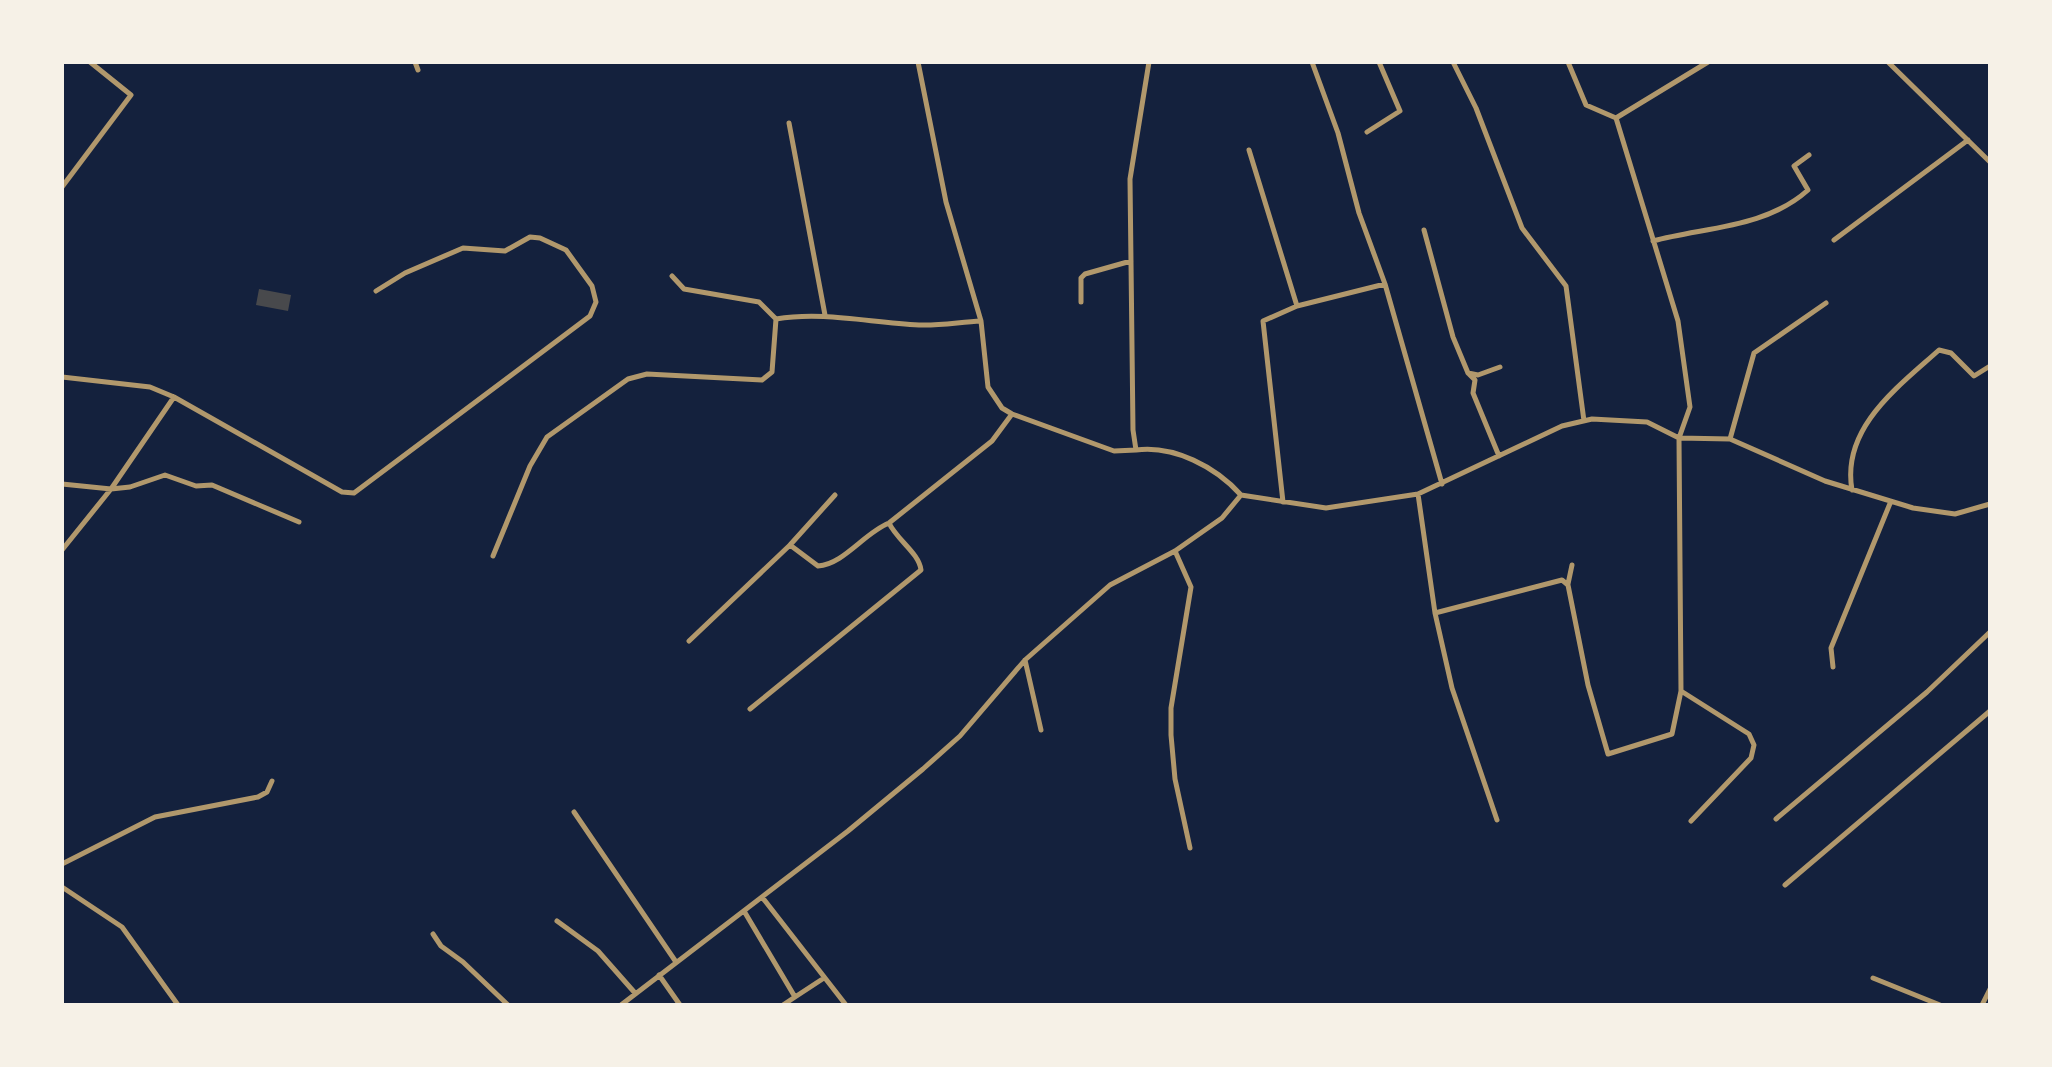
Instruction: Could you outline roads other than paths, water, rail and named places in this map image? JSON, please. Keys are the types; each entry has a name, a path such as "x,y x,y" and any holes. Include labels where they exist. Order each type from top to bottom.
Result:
{"street":[{"path":"62,187 131,95 90,62"},
{"path":"415,62 418,70"},
{"path":"918,62 946,202 981,321 988,387 1002,408 1012,414 1114,451 1173,450 1228,481 1241,495 1326,508 1418,494 1562,426 1584,421 1647,422 1679,438 1730,439 1852,490 1891,501 1955,514 1990,504"},
{"path":"1136,450 1130,179 1149,62"},
{"path":"1312,62 1338,133 1359,213 1385,284 1442,484"},
{"path":"1367,132 1400,111 1379,62"},
{"path":"1453,62 1476,108 1522,228 1566,286 1584,421"},
{"path":"1568,62 1586,105 1616,118 1678,321 1690,407 1679,438 1681,691 1672,734 1608,754 1588,685 1568,585 1572,565"},
{"path":"1616,118 1708,62"},
{"path":"1888,62 1990,162"},
{"path":"789,123 825,315"},
{"path":"1834,240 1968,140"},
{"path":"1249,150 1297,306"},
{"path":"1653,241 1724,227 1790,204 1808,190 1794,166 1809,155"},
{"path":"1424,230 1453,337 1468,373 1475,380 1473,393 1499,456"},
{"path":"62,377 150,387 174,397 342,492 354,493 590,316 596,302 592,286 566,250 540,238 530,237 505,251 463,248 405,273 376,291"},
{"path":"1081,302 1081,278 1085,274 1131,261"},
{"path":"493,556 530,466 547,437 639,374 762,380 772,372 776,319 759,302 684,289 672,276"},
{"path":"1283,502 1263,321 1297,306 1385,284"},
{"path":"1730,439 1754,353 1826,303"},
{"path":"776,319 825,315 922,325 981,321"},
{"path":"1852,490 1851,458 1867,422 1939,350 1951,353 1974,376 1990,366"},
{"path":"1468,373 1478,375 1500,367"},
{"path":"62,550 111,489 174,397"},
{"path":"790,545 810,563 825,566 872,531 889,523 992,441 1012,414"},
{"path":"62,484 111,489 130,487 165,475 196,486 212,485 299,522"},
{"path":"1418,494 1435,613 1452,688 1497,820"},
{"path":"689,641 790,545 835,495"},
{"path":"621,1005 848,831 960,736 1025,660 1110,585 1175,551 1222,518 1241,495"},
{"path":"1833,667 1831,648 1868,564 1891,501"},
{"path":"750,709 921,570 918,560 899,540 889,523"},
{"path":"1175,551 1191,587 1171,722 1175,779 1190,848"},
{"path":"1435,613 1557,578 1568,585"},
{"path":"1776,819 1927,692 1990,632"},
{"path":"1025,660 1041,730"},
{"path":"1681,691 1749,734 1754,745 1751,758 1691,821"},
{"path":"1785,885 1990,711"},
{"path":"62,864 155,817 258,797 267,792 272,781"},
{"path":"574,812 676,962"},
{"path":"62,887 122,927 178,1005"},
{"path":"762,897 846,1005"},
{"path":"744,911 795,997"},
{"path":"557,921 598,951 635,993"},
{"path":"433,934 441,946 463,962 508,1005"},
{"path":"659,975 680,1005"},
{"path":"783,1005 824,978"},
{"path":"1873,978 1940,1005"},
{"path":"1982,1005 1990,989"}]}
